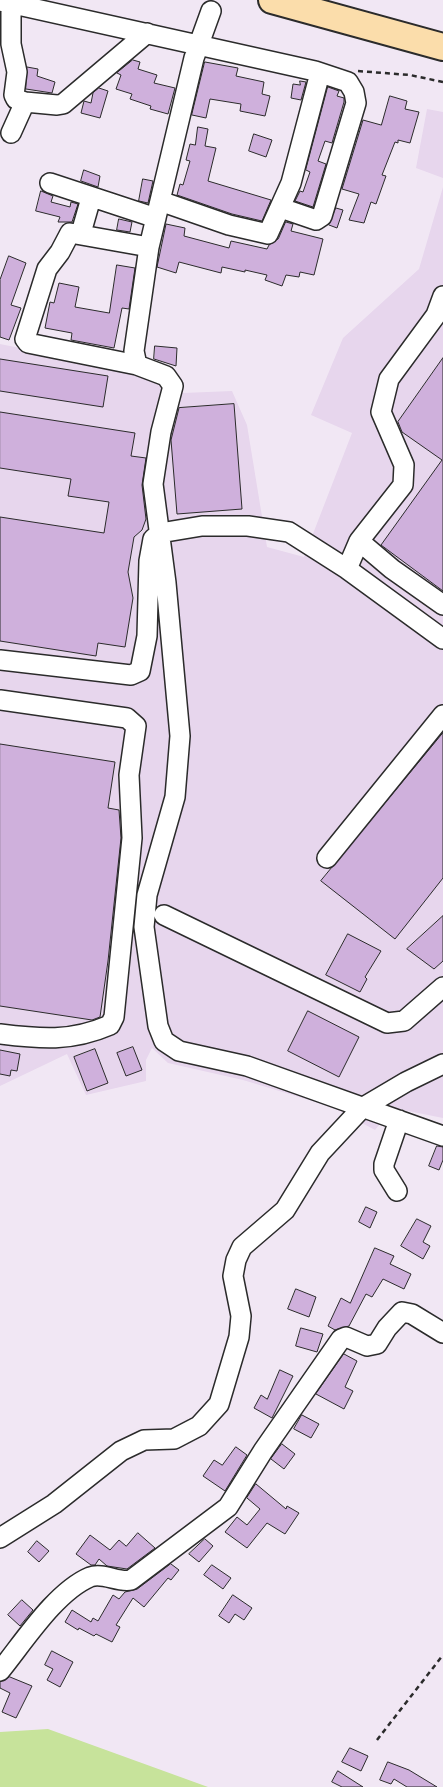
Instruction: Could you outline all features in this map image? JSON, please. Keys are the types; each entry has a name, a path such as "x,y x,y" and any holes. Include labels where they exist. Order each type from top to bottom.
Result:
{"highway":[{"path":"274,0 443,31"},
{"path":"274,0 443,47"}],"street":[{"path":"147,33 63,104 57,106 25,102 16,99 14,95 16,72 6,47 6,3 147,33 345,80 354,92 356,103 322,216 316,220 281,208"},
{"path":"138,365 134,351 149,247 189,76 211,11"},
{"path":"50,183 91,198 158,209 266,234 269,232 281,208 291,183 320,73"},
{"path":"10,133 25,102"},
{"path":"81,233 91,198"},
{"path":"149,247 81,233 73,232 69,234 60,252 48,269 26,342 138,365 166,376 173,386 161,432 153,474 153,496 166,582 180,736 175,797 147,895 144,927 161,1035 164,1041 179,1051 247,1066 443,1136"},
{"path":"347,569 359,541 402,485 404,465 381,412 389,379 436,315 443,296"},
{"path":"0,660 132,675 140,671 147,636 150,553 153,539 160,533 202,526 275,529 289,532 347,569 443,639"},
{"path":"359,541 392,569 443,605"},
{"path":"0,700 127,718 136,726 129,775 132,838 114,1017 110,1025 78,1037 50,1039 0,1034"},
{"path":"327,858 443,715"},
{"path":"164,915 387,1024 404,1021 443,987"},
{"path":"0,1538 54,1504 121,1451 144,1440 174,1439 199,1426 219,1404 239,1338 241,1316 233,1276 236,1260 242,1247 285,1210 320,1152 362,1108 406,1082 443,1064"},
{"path":"397,1191 384,1170 384,1164 399,1120"},
{"path":"0,1671 54,1605 72,1589 90,1577 99,1576 131,1580 228,1506 263,1451 341,1339 346,1337 367,1346 378,1344 387,1328 402,1312 412,1314 443,1332"}],"path":[{"path":"345,80 357,71 380,72 443,82"},
{"path":"377,1740 443,1655"}],"shaded area":[{"path":"427,109 443,112 443,178 416,168"},
{"path":"443,187 443,1118 393,1108 375,1130 332,1107 243,1080 168,1063 152,1048 146,1060 146,1081 86,1095 67,1054 0,1086 0,344 159,376 163,385 183,393 232,391 247,425 267,547 304,557 352,433 311,415 343,338 419,269"}],"green space":[{"path":"48,1729 208,1787 0,1787 0,1732"}],"building":[{"path":"133,60 140,62 138,69 157,75 154,83 175,88 168,114 150,109 151,106 130,99 132,94 116,89 121,75 117,73"},
{"path":"205,62 238,68 236,76 264,82 262,94 270,96 265,116 240,111 241,104 210,99 206,118 192,115"},
{"path":"27,67 38,69 37,76 55,82 52,93 26,89"},
{"path":"300,81 306,82 301,100 291,98 293,84 300,85"},
{"path":"328,87 339,91 337,96 344,98 344,102 332,143 325,141 318,161 326,164 313,207 295,201 300,191 303,192 310,172 306,170"},
{"path":"99,88 108,91 100,118 81,113 84,101 91,103 93,93"},
{"path":"390,96 407,101 405,109 419,112 410,143 398,140 398,143 395,142 382,175 386,176 376,204 371,202 364,223 349,220 359,194 342,189 363,120 381,125"},
{"path":"198,127 208,129 205,146 216,148 208,181 271,200 262,221 232,214 177,195 180,184 183,185 190,161 186,160 190,144 195,145"},
{"path":"254,134 272,140 266,157 249,151"},
{"path":"84,170 100,176 98,187 81,181"},
{"path":"143,179 153,181 148,203 139,201"},
{"path":"41,191 53,196 51,202 70,207 71,202 78,204 72,222 58,222 60,217 36,211"},
{"path":"336,208 343,210 337,228 329,225"},
{"path":"119,219 132,222 130,232 117,230"},
{"path":"286,222 293,224 291,231 323,239 314,275 300,272 299,277 286,275 282,286 265,280 267,275 245,270 245,272 222,267 221,273 179,262 176,273 157,267 166,224 185,228 184,236 229,248 231,241 267,249 269,245 278,239"},
{"path":"9,256 26,263 11,305 21,308 9,340 0,337 0,280"},
{"path":"117,265 135,268 129,309 122,308 114,348 71,340 72,333 45,328 50,302 54,303 59,283 79,287 75,307 109,313"},
{"path":"155,346 177,348 176,366 154,359"},
{"path":"443,358 443,591 381,545 442,460 402,432 398,422"},
{"path":"0,359 108,376 103,407 0,391"},
{"path":"234,404 242,509 177,514 171,440 179,408"},
{"path":"0,412 135,433 131,456 146,458 142,485 146,519 142,530 134,537 128,572 133,598 125,647 98,643 96,656 0,641 0,517 104,533 109,502 68,496 71,479 0,468"},
{"path":"443,733 443,878 395,939 321,881"},
{"path":"0,744 115,762 108,808 119,810 121,838 100,1017 92,1020 0,1006"},
{"path":"443,916 443,961 434,969 407,949"},
{"path":"348,934 381,951 365,977 367,979 360,992 326,975"},
{"path":"308,1011 359,1037 339,1077 288,1051"},
{"path":"133,1047 142,1070 126,1076 117,1053"},
{"path":"95,1049 108,1083 87,1091 74,1057"},
{"path":"0,1050 20,1054 17,1071 11,1070 10,1076 0,1074"},
{"path":"437,1146 443,1147 443,1160 439,1170 429,1166"},
{"path":"366,1207 377,1212 370,1228 359,1222"},
{"path":"417,1219 431,1226 423,1242 430,1246 423,1259 401,1246"},
{"path":"375,1248 394,1256 390,1264 411,1274 404,1289 383,1279 372,1297 366,1294 349,1326 335,1330 328,1326 341,1298 350,1303"},
{"path":"296,1289 316,1297 309,1317 288,1309"},
{"path":"301,1328 323,1334 317,1352 296,1346"},
{"path":"344,1354 357,1361 345,1387 353,1391 344,1409 316,1394"},
{"path":"280,1370 293,1376 272,1418 254,1408 261,1395 267,1399"},
{"path":"302,1415 319,1424 311,1438 294,1429"},
{"path":"282,1444 295,1454 284,1469 271,1459"},
{"path":"236,1447 247,1455 225,1491 203,1476 214,1460 222,1465"},
{"path":"256,1484 286,1509 287,1506 299,1513 285,1534 267,1523 247,1548 225,1532 237,1517 247,1525 260,1509 247,1498"},
{"path":"138,1533 155,1548 127,1569 107,1566 99,1559 95,1565 91,1565 76,1554 90,1535 110,1550 119,1540 126,1546"},
{"path":"205,1539 213,1546 199,1562 189,1554"},
{"path":"37,1541 49,1551 39,1562 28,1552"},
{"path":"171,1564 179,1570 171,1580 168,1578 144,1607 133,1598 116,1625 120,1627 112,1642 96,1634 94,1636 79,1628 78,1630 65,1622 72,1610 91,1622 93,1618 98,1621 113,1595 119,1599 125,1592 137,1589"},
{"path":"212,1565 231,1578 223,1589 204,1575"},
{"path":"233,1595 252,1608 244,1620 235,1614 229,1623 219,1616"},
{"path":"22,1600 33,1610 20,1626 8,1615"},
{"path":"52,1651 73,1662 60,1687 47,1680 53,1669 45,1665"},
{"path":"10,1677 32,1686 16,1718 2,1712 10,1693 0,1688 0,1682"},
{"path":"350,1748 368,1756 361,1771 342,1762"},
{"path":"388,1762 409,1770 437,1787 407,1787 394,1779 391,1784 380,1780"},
{"path":"338,1771 363,1787 342,1787 332,1782"}]}
